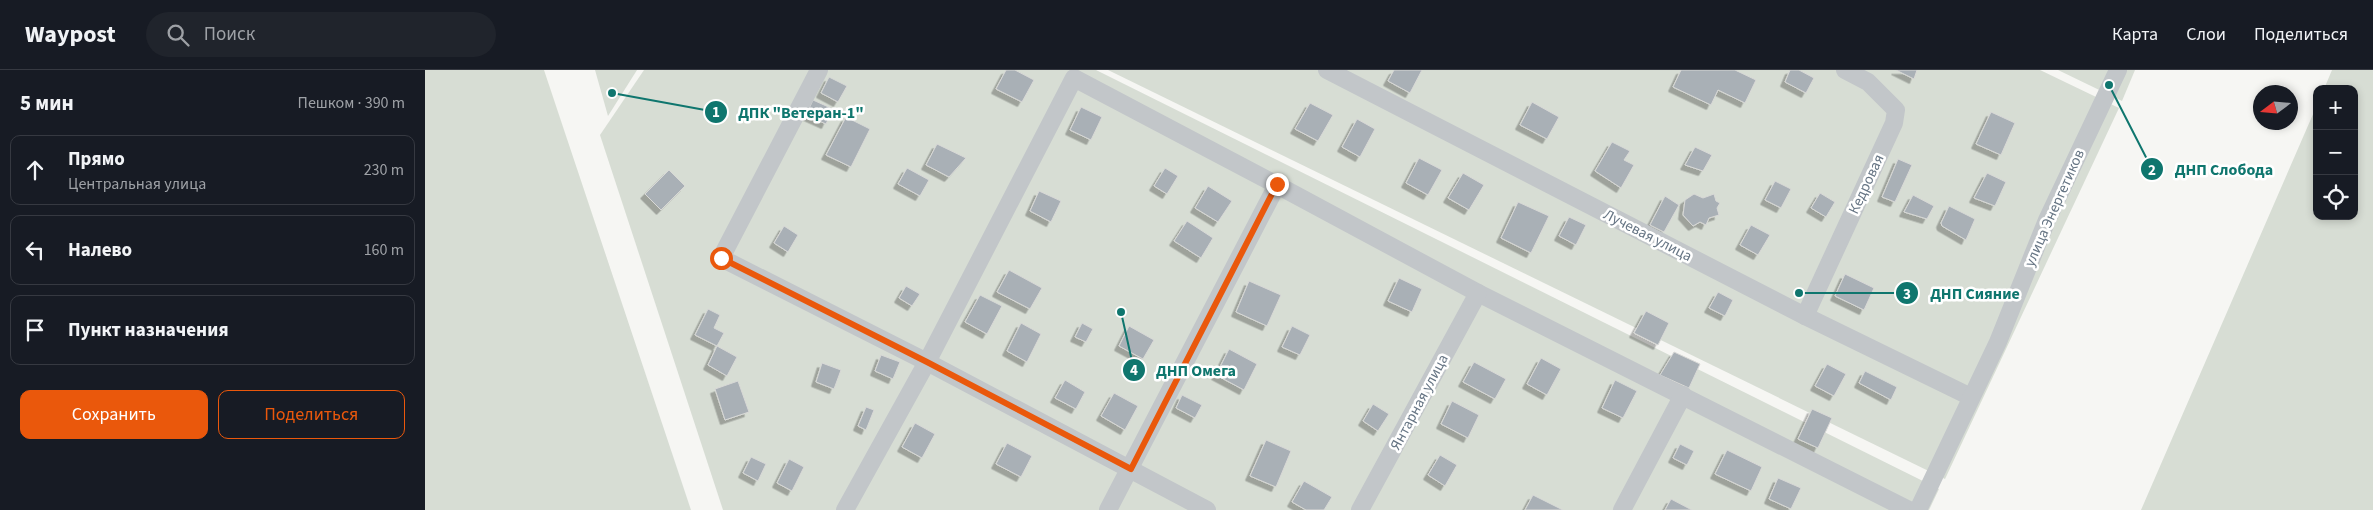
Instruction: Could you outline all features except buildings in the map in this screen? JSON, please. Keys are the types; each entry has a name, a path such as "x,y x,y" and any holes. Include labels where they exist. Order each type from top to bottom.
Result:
{"street":[{"path":"819,70 721,258 927,362 1207,510"},
{"name":"Лучевая улица","path":"1327,70 1805,316 1971,396"},
{"name":"Кедровая","path":"1805,316 1894,123 1896,110 1868,82 1845,70"},
{"name":"улица Энергетиков","path":"1918,510 1943,461 1971,396 1998,342 2047,220 2118,70"},
{"path":"845,510 927,362 1074,78 1277,184 1478,293 1909,510"},
{"path":"1108,510 1131,469 1277,184"},
{"name":"Янтарная улица","path":"1360,510 1478,293"},
{"path":"1622,510 1683,395"}],"shaded area":[{"path":"425,70 544,70 691,510 425,510"},
{"path":"595,70 637,70 608,116"},
{"path":"644,70 1096,70 1939,489 1929,510 723,510 600,135"},
{"path":"1108,70 2040,70 2119,108 1945,479"},
{"path":"2058,70 2135,70 2122,101"},
{"path":"2332,70 2373,70 2373,510 2141,510 2313,114 2313,220 2358,220 2358,85 2326,85"}],"place":[{"name":"ДНП Слобода","path":"2109,85"},
{"name":"ДПК \"Ветеран-1\"","path":"612,93"},
{"name":"ДНП Сияние","path":"1799,293"},
{"name":"ДНП Омега","path":"1121,312"}],"route":[{"path":"721,258 927,362 1131,469 1277,184"}]}
